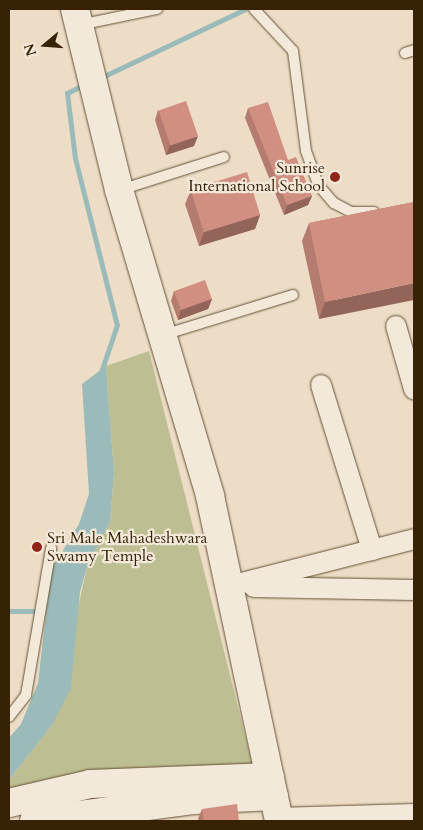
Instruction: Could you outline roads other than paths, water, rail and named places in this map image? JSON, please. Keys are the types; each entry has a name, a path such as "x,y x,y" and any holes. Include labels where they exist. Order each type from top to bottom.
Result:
{"street":[{"path":"76,17 119,190 210,496 275,803"},
{"path":"396,326 414,389"},
{"path":"321,386 372,550"},
{"path":"230,586 414,539"},
{"path":"230,586 414,590"},
{"path":"9,803 90,784 275,803 414,814"},
{"path":"34,821 193,800 275,803"}],"lane":[{"path":"76,17 156,9"},
{"path":"256,9 293,51 306,151 319,186 334,203 351,212 389,209"},
{"path":"119,190 224,158"},
{"path":"162,336 293,295"},
{"path":"9,716 26,695 51,548"}],"water":[{"path":"106,366 114,473 110,522 87,567 80,592 71,688 52,725 9,780 9,738 21,724 38,683 51,570 79,524 89,494 82,384"}],"waterway":[{"path":"100,78 245,9"},
{"path":"85,84 67,93 75,158 117,325 99,378"},
{"path":"9,611 41,611"}],"place":[{"name":"Sunrise International School","path":"335,177"},
{"name":"Sri Male Mahadeshwara Swamy Temple","path":"37,547"}]}
